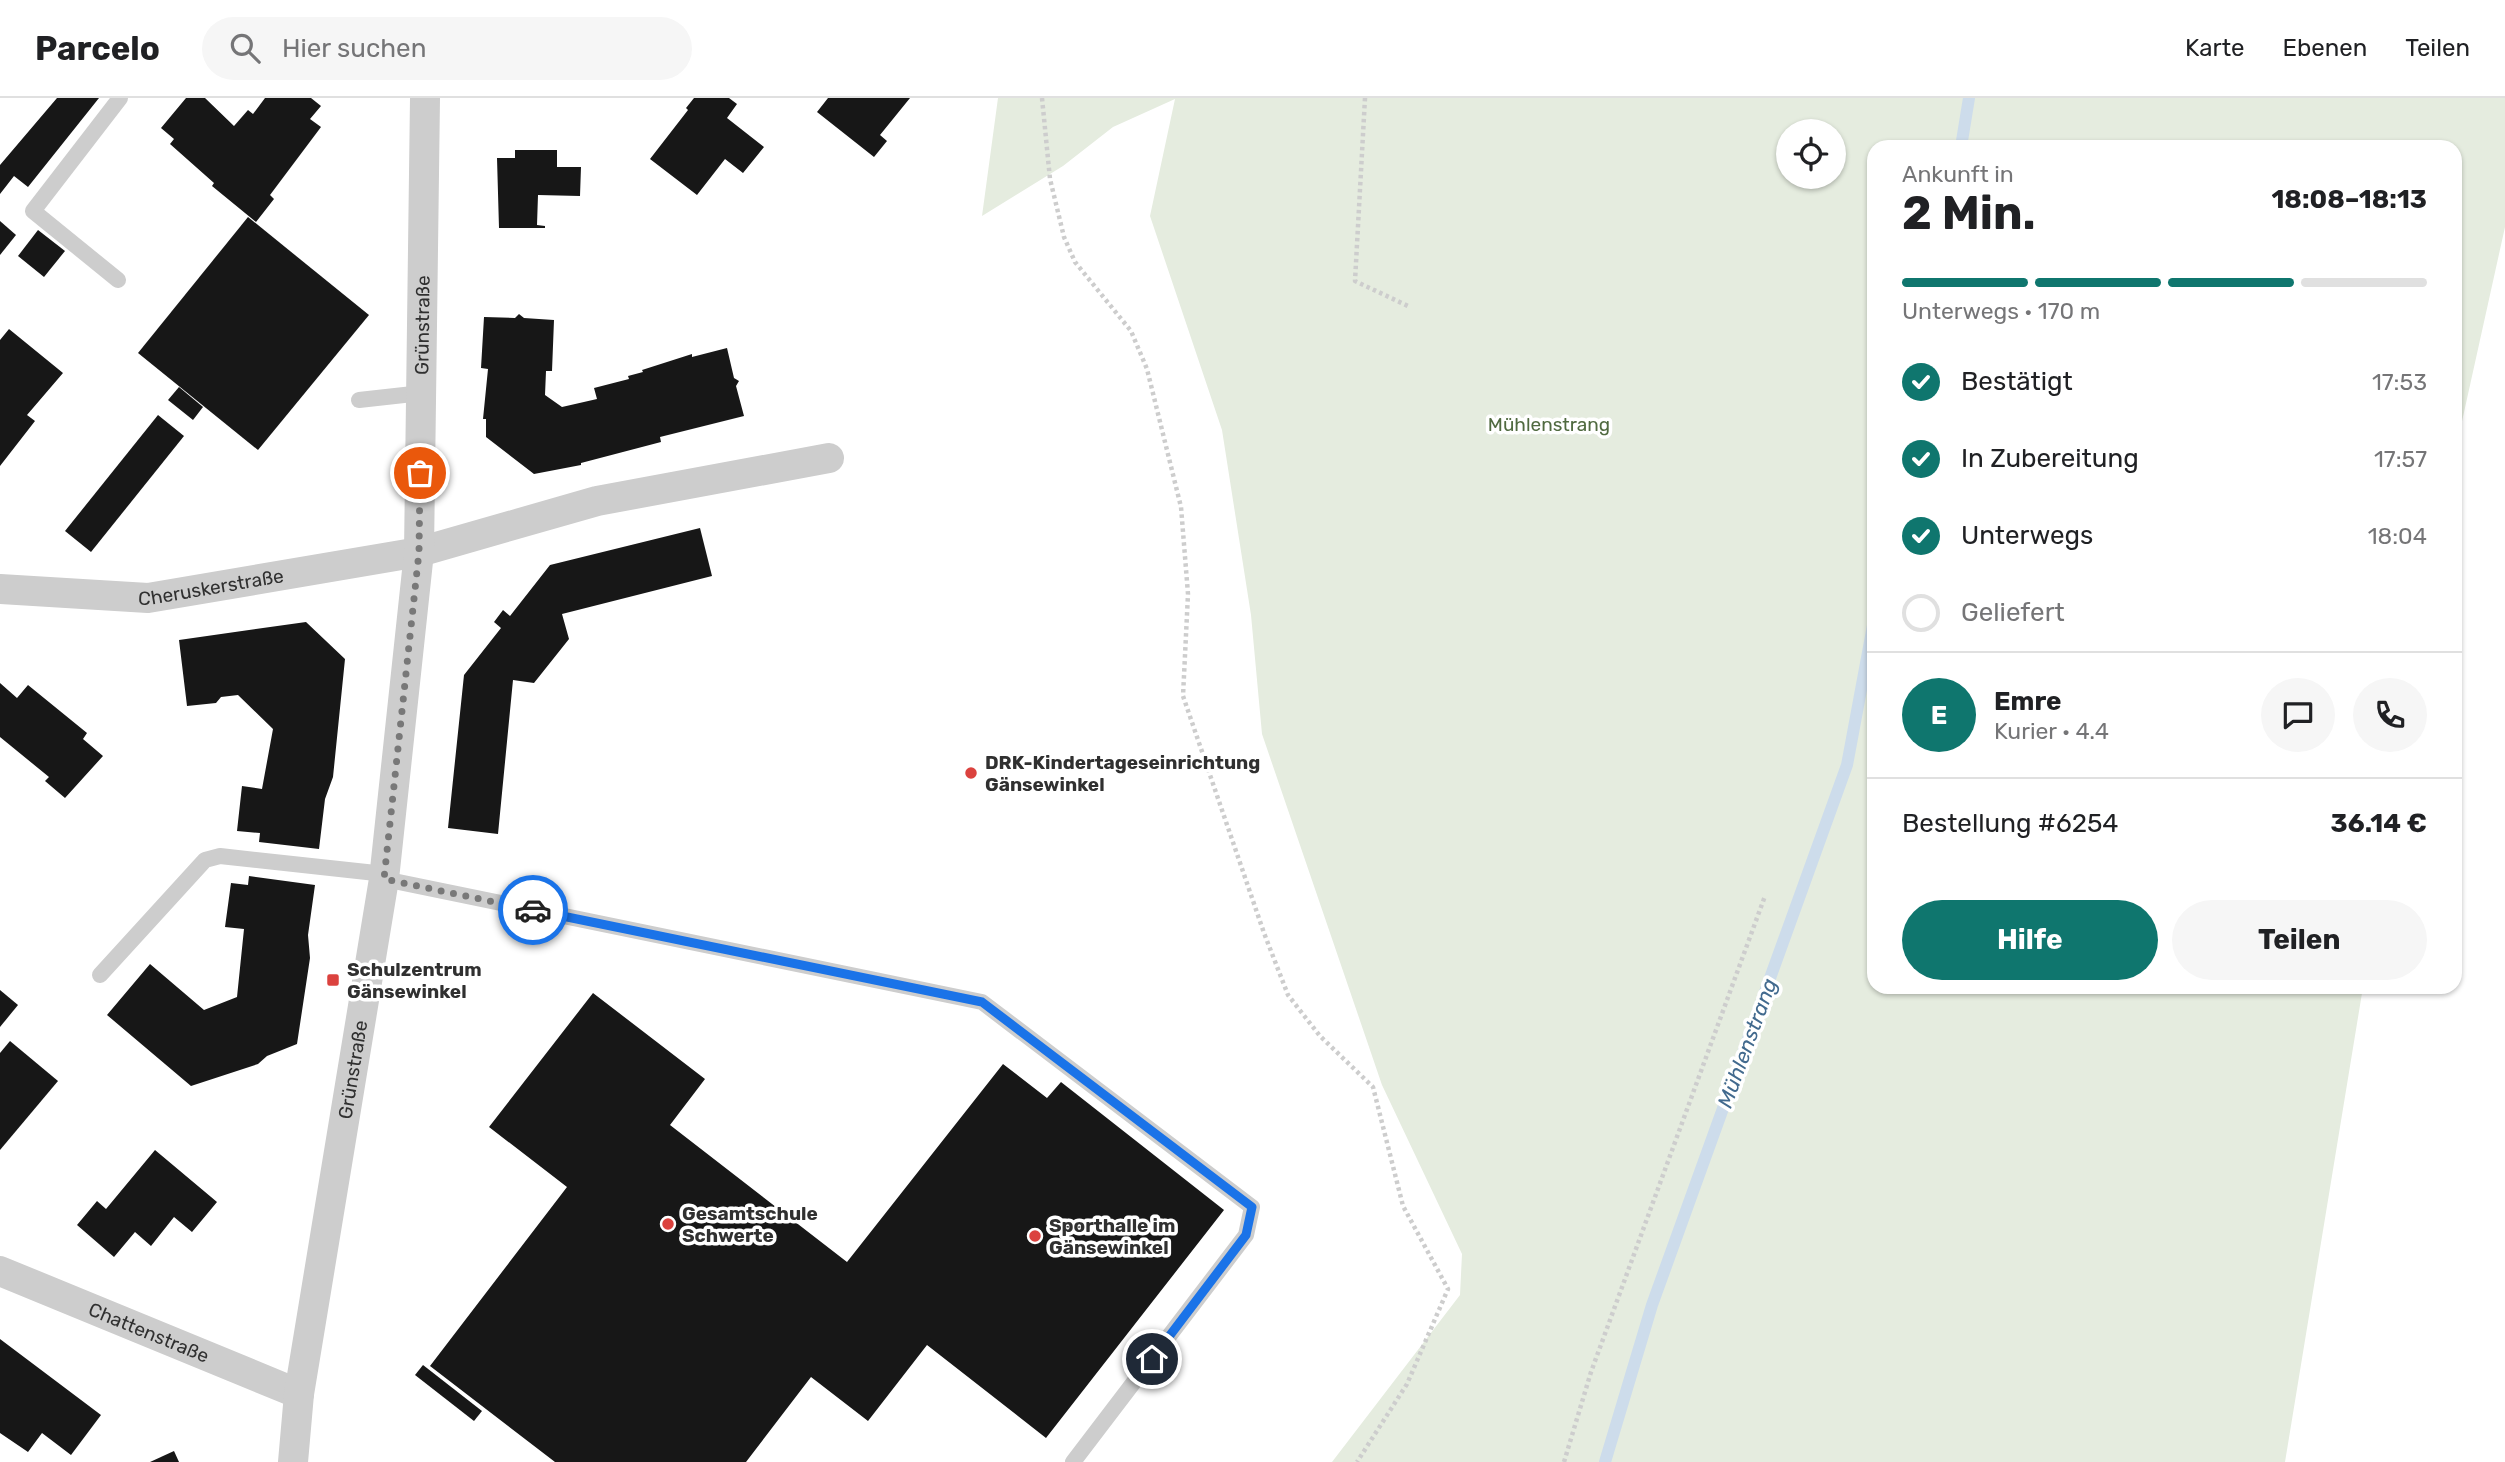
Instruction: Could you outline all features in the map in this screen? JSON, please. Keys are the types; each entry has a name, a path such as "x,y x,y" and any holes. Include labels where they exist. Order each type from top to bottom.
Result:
{"street":[{"name":"Grünstraße","path":"293,1462 299,1394 385,876 419,552 425,98"},
{"path":"419,552 597,501 829,458"},
{"name":"Cheruskerstraße","path":"0,589 148,597 419,552"},
{"name":"Chattenstraße","path":"0,1271 299,1394"}],"lane":[{"path":"118,280 33,211 120,98"},
{"path":"359,400 422,393"},
{"path":"100,975 205,860 220,856 385,876 982,1002 1252,1207 1246,1235 1073,1462"}],"path":[{"path":"1042,98 1050,179 1064,237 1075,262 1131,331 1147,369 1181,507 1188,594 1183,696 1264,933 1288,995 1320,1037 1373,1087 1403,1206 1448,1289 1407,1384 1357,1462"},
{"path":"1365,98 1355,281 1408,306"},
{"path":"1564,1462 1591,1372 1765,896"}],"green space":[{"name":"Mühlenstrang","path":"998,98 2505,98 2505,227 2462,421 2462,140 1867,140 1867,994 2362,994 2285,1462 1332,1462 1460,1295 1462,1254 1382,1085 1262,734 1251,615 1222,430 1150,216 1175,99 1113,127 1063,166 982,216"}],"building":[{"path":"57,98 99,98 28,187 14,176 0,194 0,165"},
{"path":"186,98 205,98 234,126 248,110 253,114 265,98 311,98 321,106 310,119 321,127 270,195 274,199 256,222 212,186 214,183 170,144 174,139 161,128"},
{"path":"694,98 729,98 737,104 727,118 764,147 743,173 725,159 697,195 650,159 688,110 686,108"},
{"path":"828,98 910,98 880,135 887,141 874,157 817,112"},
{"path":"515,150 557,150 557,167 581,167 580,196 538,195 537,225 545,228 499,228 497,158 515,158"},
{"path":"248,217 369,315 258,450 138,353"},
{"path":"0,221 16,235 0,255"},
{"path":"38,230 65,251 44,277 18,256"},
{"path":"519,314 524,318 554,320 552,371 546,371 545,395 562,407 597,399 594,388 629,379 628,376 643,372 642,370 692,354 692,357 727,348 734,378 739,381 736,386 744,416 660,437 661,442 581,465 534,474 486,437 486,419 483,419 488,369 481,368 484,317 515,318"},
{"path":"9,329 63,373 27,415 35,421 0,466 0,340"},
{"path":"179,387 203,407 193,420 168,400"},
{"path":"158,415 184,436 91,552 65,531"},
{"path":"700,528 712,576 562,614 569,639 534,683 513,680 498,834 448,828 464,675 501,628 494,622 503,610 510,616 550,565"},
{"path":"306,622 345,659 333,777 325,799 319,849 259,842 260,833 237,831 242,786 262,789 273,729 238,695 221,697 216,703 187,706 179,640"},
{"path":"0,683 17,698 28,685 87,733 83,739 103,756 65,798 45,781 49,777 0,737"},
{"path":"249,876 315,885 308,935 310,958 297,1044 267,1056 258,1064 191,1086 107,1015 150,964 204,1010 237,997 244,929 225,927 231,883 248,885"},
{"path":"0,990 18,1005 0,1027"},
{"name":"Gesamtschule Schwerte","path":"593,993 705,1079 670,1125 847,1262 1003,1064 1047,1098 1061,1082 1224,1210 1046,1438 927,1345 868,1421 811,1377 746,1462 555,1462 430,1366 567,1187 489,1127"},
{"path":"10,1041 58,1081 0,1150 0,1053"},
{"path":"155,1150 217,1202 192,1232 174,1217 151,1246 135,1232 114,1257 77,1225 97,1201 106,1209"},
{"path":"0,1339 101,1415 71,1455 42,1433 28,1452 0,1433"},
{"path":"423,1365 482,1411 474,1421 415,1375"},
{"path":"174,1451 179,1462 150,1462"}],"waterway":[{"name":"Mühlenstrang","path":"1962,140 1969,98"},
{"name":"Mühlenstrang","path":"1605,1462 1652,1305 1847,765 1867,658"}],"way so far":[{"path":"420,473 419,552 384,879 533,910"}],"place":[{"name":"DRK-Kindertageseinrichtung Gänsewinkel","path":"971,773"},
{"name":"Schulzentrum Gänsewinkel","path":"333,980"},
{"name":"Gesamtschule Schwerte","path":"668,1224"},
{"name":"Sporthalle im Gänsewinkel","path":"1035,1236"}],"route":[{"path":"533,910 982,1002 1252,1207 1246,1235 1152,1359"}]}
